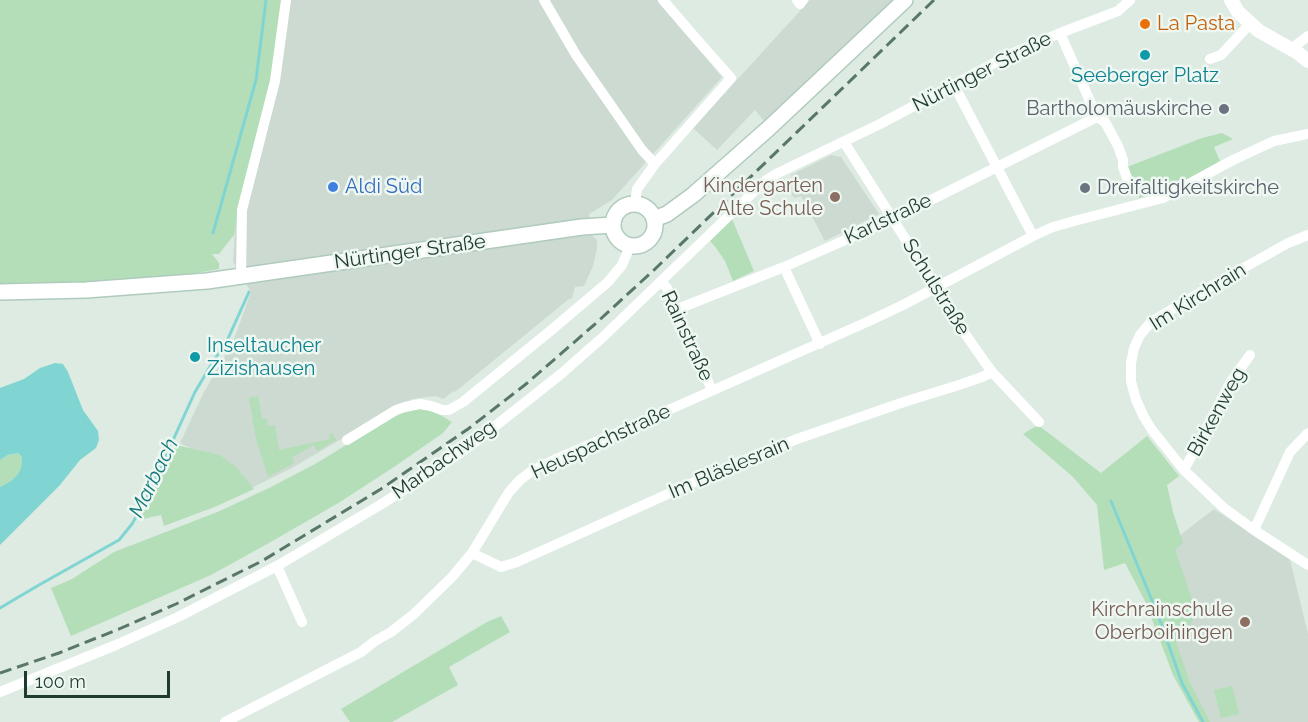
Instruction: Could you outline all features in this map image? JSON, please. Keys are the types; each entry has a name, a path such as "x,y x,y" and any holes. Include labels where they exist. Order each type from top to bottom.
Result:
{"main road":[{"path":"654,219 667,214 693,195 761,136 905,0"},
{"path":"635,204 646,208 654,219 654,231 650,239 641,245 630,246 623,243 613,230 617,212 625,206 635,204"},
{"name":"Nürtinger Straße","path":"0,292 86,290 207,281 582,227 613,225"}],"street":[{"path":"241,277 242,210 275,81 286,0"},
{"path":"544,0 576,55 642,150 655,164"},
{"path":"635,204 637,189 655,164 731,78 663,0"},
{"name":"Nürtinger Straße","path":"839,144 1013,53 1118,11 1130,0"},
{"path":"1232,0 1238,12 1250,24 1308,61"},
{"path":"1210,59 1221,55 1250,24"},
{"path":"1060,33 1097,117 1105,122 1118,146 1127,178"},
{"path":"1291,49 1308,36"},
{"path":"954,85 1033,236"},
{"name":"Karlstraße","path":"675,310 784,267 893,219 1097,117"},
{"name":"Heuspachstraße","path":"225,722 361,652 414,614 453,577 472,553 509,492 533,470 820,344 903,305 1053,227 1163,198 1233,160 1274,141 1308,134"},
{"name":"Schulstraße","path":"839,144 893,219 992,372 1040,422"},
{"name":"Marbachweg","path":"0,692 126,640 228,592 277,566 420,480 470,446 603,338 765,181 839,144"},
{"name":"Im Kirchrain","path":"1308,235 1288,243 1151,322 1140,335 1131,363 1131,381 1144,417 1184,470 1224,508 1308,565"},
{"path":"347,440 396,410 405,407 420,404 449,410 463,402 608,282 622,265 630,246"},
{"path":"784,267 820,344"},
{"name":"Rainstraße","path":"661,282 667,288 712,390"},
{"name":"Birkenweg","path":"1184,470 1230,383 1250,355"},
{"name":"Im Bläslesrain","path":"472,553 501,567 517,562 730,466 797,439 992,372"},
{"path":"1254,530 1290,452 1308,434"},
{"path":"277,566 302,622"}],"shaded area":[{"path":"281,0 657,0 722,77 612,200 589,214 591,235 597,240 597,249 593,266 584,286 575,287 572,298 455,392 443,399 436,396 412,399 290,469 241,493 202,454 180,443 204,392 233,342 251,292 233,262 236,209"},
{"path":"810,0 893,0 765,122 755,110 717,150 693,128"},
{"name":"Kindergarten Alte Schule","path":"831,155 841,157 879,214 825,241 801,196 794,198 788,187 795,183 791,175"},
{"name":"Kirchrainschule Oberboihingen","path":"1214,509 1290,560 1308,634 1308,722 1206,722 1173,641 1170,543"}],"green space":[{"path":"0,0 284,0 272,82 240,199 234,235 219,254 212,254 219,263 219,269 168,278 66,285 0,285"},
{"path":"1222,133 1233,139 1214,147 1220,161 1174,188 1170,184 1139,198 1127,167 1202,138"},
{"path":"732,219 754,271 733,281 725,261 710,241"},
{"path":"258,396 262,419 267,419 268,426 275,425 279,450 330,439 329,434 332,433 336,440 317,451 314,445 292,457 294,463 268,477 256,439 249,398"},
{"path":"419,408 430,409 452,422 443,433 397,465 340,502 269,543 211,575 71,636 51,588 72,579 114,552 220,511 271,487 315,464 389,419"},
{"path":"1038,425 1101,473 1147,436 1179,476 1167,485 1183,543 1175,549 1196,611 1186,636 1176,642 1189,680 1210,722 1199,722 1173,675 1145,601 1125,563 1104,570 1097,505 1073,477 1023,434"},
{"path":"176,445 220,455 236,467 254,489 164,526 161,515 139,520"},
{"path":"18,453 22,457 18,474 0,487 0,460"},
{"path":"501,616 510,632 449,667 458,685 392,722 350,722 341,709 487,622"},
{"path":"1232,686 1239,714 1221,718 1214,690"}],"water":[{"path":"55,363 63,364 68,372 83,410 98,431 99,440 96,448 80,460 60,485 0,545 0,487 18,474 22,457 18,453 0,460 0,388"}],"waterway":[{"name":"Marbach","path":"213,233 256,80 266,0"},
{"name":"Marbach","path":"0,608 119,540 132,524 147,497 195,392 226,343 249,292"},
{"path":"1111,501 1158,615 1182,683 1203,722"}],"railway":[{"path":"0,673 119,629 176,604 262,561 381,489 468,429 526,384 655,269 934,0"}],"place":[{"name":"La Pasta","path":"1145,24"},
{"name":"Seeberger Platz","path":"1145,55"},
{"name":"Bartholomäuskirche","path":"1224,109"},
{"name":"Aldi Süd","path":"333,187"},
{"name":"Dreifaltigkeitskirche","path":"1085,188"},
{"name":"Kindergarten Alte Schule","path":"835,197"},
{"name":"Inseltaucher Zizishausen","path":"195,357"},
{"name":"Kirchrainschule Oberboihingen","path":"1245,622"}]}
